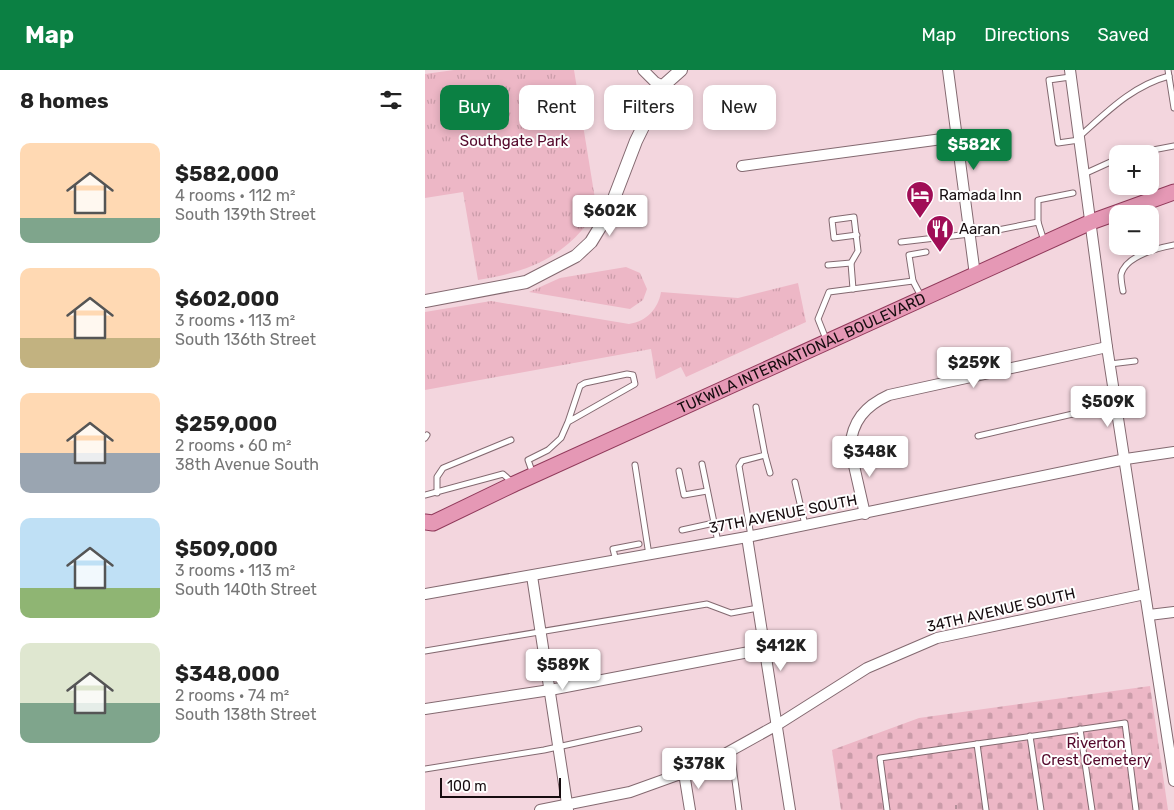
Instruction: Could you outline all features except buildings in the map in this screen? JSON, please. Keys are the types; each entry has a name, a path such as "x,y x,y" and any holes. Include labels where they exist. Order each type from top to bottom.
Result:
{"main road":[{"name":"TUKWILA INTERNATIONAL BOULEVARD","path":"428,526 514,484 1091,222 1174,196"}],"street":[{"path":"643,70 655,82 661,85"},
{"path":"664,85 681,70"},
{"path":"948,70 975,275"},
{"path":"1070,74 1107,347 1126,459 1174,781"},
{"path":"425,301 526,282 576,256 591,242 608,214 641,130"},
{"path":"742,166 957,137"},
{"path":"865,514 850,448 855,424 863,411 874,402 889,395 1107,347"},
{"name":"37TH AVENUE SOUTH","path":"425,594 718,543 1126,459 1174,452"},
{"path":"749,537 758,608 790,810"},
{"path":"532,576 568,808"},
{"name":"34TH AVENUE SOUTH","path":"541,810 568,808 630,792 684,773 731,751 777,725 867,668 920,644 937,638 1145,594"},
{"path":"1149,615 1174,612"},
{"path":"425,709 551,690 765,649"},
{"path":"684,773 689,810"}],"lane":[{"path":"1070,74 1049,80 1058,143 1079,138 1127,95 1169,73 1174,108"},
{"path":"1159,149 1174,146"},
{"path":"1084,174 1109,163"},
{"path":"1045,243 1038,222 1038,200 1073,193"},
{"path":"853,289 851,263 858,251 857,235 854,217 832,220 834,238 857,235"},
{"path":"901,242 990,231 1038,222"},
{"path":"1123,291 1121,276 1129,262 1163,247 1174,245"},
{"path":"923,299 913,281 909,255 926,252"},
{"path":"828,265 851,263"},
{"path":"827,342 818,319 829,292 913,281"},
{"path":"1110,364 1135,360"},
{"path":"534,475 528,460 548,450 561,438 580,386 585,383 633,374 635,384 626,391 568,422"},
{"path":"978,436 1117,404"},
{"path":"756,407 770,473"},
{"path":"437,492 437,477 443,468 511,440"},
{"path":"749,537 739,466 742,461 765,454"},
{"path":"702,464 718,543"},
{"path":"635,465 649,555"},
{"path":"679,471 684,495 707,490"},
{"path":"425,496 503,474 514,484"},
{"path":"795,482 805,526"},
{"path":"682,530 714,524"},
{"path":"616,561 613,549 639,544"},
{"path":"425,651 707,604 731,613 758,608"},
{"path":"887,810 880,758 1125,723 1136,810"},
{"path":"425,769 544,750 559,745 639,729"},
{"path":"1080,729 1092,810"},
{"path":"1030,736 1041,810"},
{"path":"977,744 986,810"},
{"path":"731,751 739,810"}],"path":[{"path":"956,805 956,810"}],"green space":[{"name":"Southgate Park","path":"454,70 574,70 576,85 519,85 519,130 584,130 597,211 585,227 560,251 515,272 478,280 463,192 425,198 425,74"},
{"path":"626,267 640,273 647,289 643,300 630,309 529,292 560,278"},
{"path":"798,283 806,322 686,377 681,367 656,379 651,349 425,390 425,312 491,301 629,324 641,320 651,313 660,298 661,292 738,298"},
{"name":"Riverton Crest Cemetery","path":"1150,686 1168,810 841,810 832,750 919,718"}],"place":[{"name":"Ramada Inn","path":"920,219"},
{"name":"Aaran","path":"940,253"}]}
